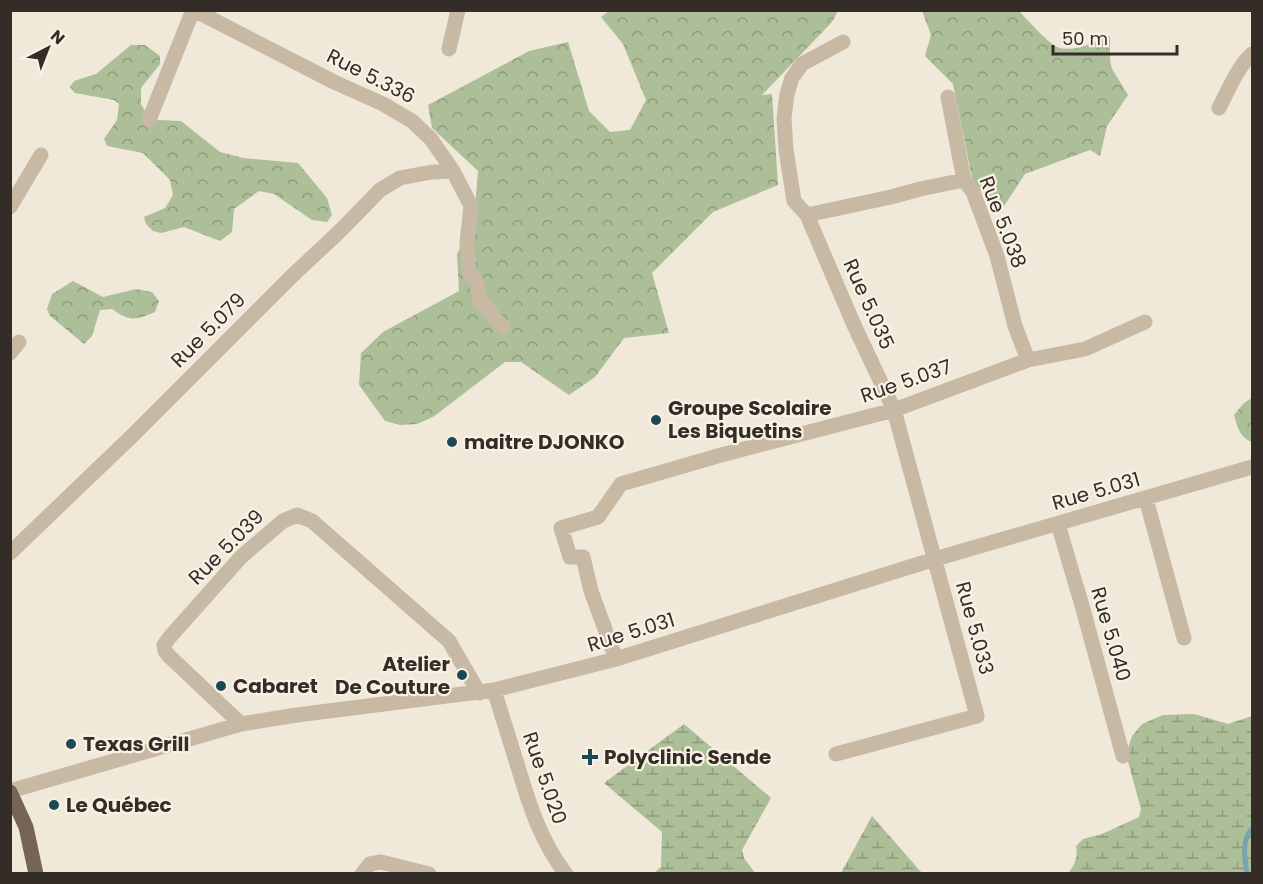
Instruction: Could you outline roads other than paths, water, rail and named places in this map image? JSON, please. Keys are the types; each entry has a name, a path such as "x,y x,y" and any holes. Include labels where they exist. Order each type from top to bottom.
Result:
{"main road":[{"path":"10,792 26,827 36,873"}],"street":[{"path":"149,120 193,10"},
{"name":"Rue 5.336","path":"193,10 334,82 383,104 412,121 430,139 453,171 471,206 467,243 469,273 476,280 480,301 503,327"},
{"path":"448,49 458,10"},
{"name":"Rue 5.035","path":"843,42 802,64 792,78 784,118 786,150 794,201 807,215 894,410"},
{"path":"1219,108 1232,82 1252,54"},
{"name":"Rue 5.038","path":"948,97 964,180 973,192 997,256 1015,326 1028,360"},
{"path":"10,207 41,156"},
{"name":"Rue 5.079","path":"10,553 133,435 380,190 400,178 453,171"},
{"path":"807,215 964,180"},
{"name":"Rue 5.037","path":"616,659 591,591 583,557 570,557 561,528 598,517 621,484 732,452 894,410 1028,360 1085,349 1145,322"},
{"name":"Rue 5.033","path":"836,754 976,716 894,410"},
{"name":"Rue 5.031","path":"10,792 241,724 486,692 616,659 935,559 1252,467"},
{"path":"1146,499 1184,638"},
{"name":"Rue 5.039","path":"241,724 169,656 164,645 241,557 283,521 297,515 312,521 448,641 486,692"},
{"name":"Rue 5.040","path":"1058,524 1123,756"},
{"name":"Rue 5.020","path":"486,692 543,838 566,873"},
{"path":"362,873 370,864 381,862 429,873"}],"waterway":[{"path":"1247,874 1245,844 1252,829"}],"place":[{"name":"Groupe Scolaire Les Biquetins","path":"656,420"},
{"name":"maitre DJONKO","path":"452,442"},
{"name":"Atelier De Couture","path":"462,675"},
{"name":"Cabaret","path":"221,686"},
{"name":"Texas Grill","path":"71,744"},
{"name":"Polyclinic Sende","path":"590,757"},
{"name":"Le Québec","path":"54,805"}]}
